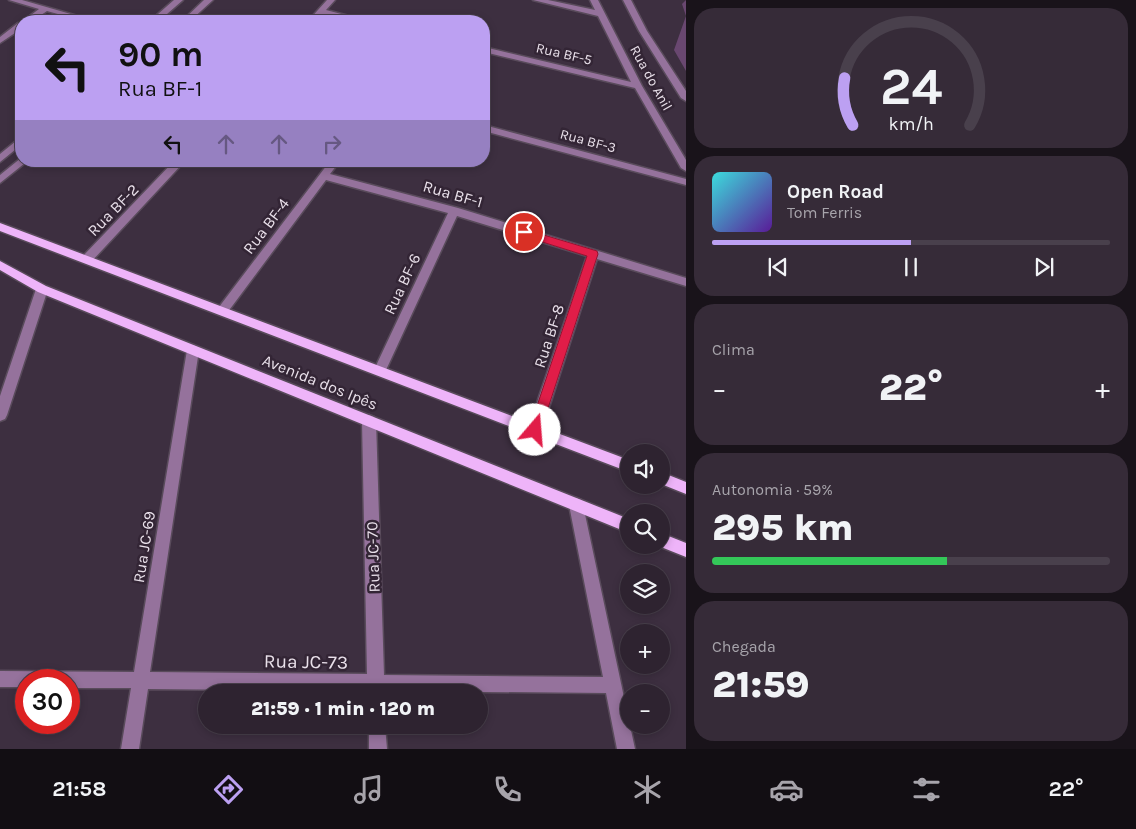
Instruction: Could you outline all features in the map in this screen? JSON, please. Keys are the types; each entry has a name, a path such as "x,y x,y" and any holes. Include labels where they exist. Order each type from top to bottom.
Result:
{"main road":[{"name":"Avenida dos Ipês","path":"0,227 223,310 620,463"},
{"name":"Avenida dos Ipês","path":"0,265 42,289 620,522"},
{"path":"670,482 686,488"},
{"path":"670,544 686,550"}],"street":[{"path":"13,0 69,15"},
{"path":"161,15 179,0"},
{"path":"193,15 209,0"},
{"path":"317,15 332,0"},
{"path":"537,0 602,14"},
{"name":"Rua do Anil","path":"594,0 638,86 686,168"},
{"path":"627,0 643,31 686,98"},
{"path":"35,15 44,8"},
{"path":"321,11 338,15"},
{"path":"0,41 15,30"},
{"name":"Rua BF-5","path":"490,51 638,86"},
{"name":"Rua BF-3","path":"490,130 686,182"},
{"path":"0,159 15,145"},
{"path":"0,180 15,167"},
{"name":"Rua BF-2","path":"87,259 174,167"},
{"name":"Rua BF-4","path":"223,310 331,167"},
{"name":"Rua BF-1","path":"325,176 454,211 686,282"},
{"name":"Rua BF-6","path":"380,370 454,211"},
{"name":"Rua BF-8","path":"535,430 593,254"},
{"path":"0,415 42,289"},
{"name":"Rua JC-69","path":"130,749 193,350"},
{"name":"Rua JC-70","path":"369,421 376,684"},
{"path":"576,505 626,749"},
{"name":"Rua JC-73","path":"0,679 141,680 258,684"},
{"name":"Rua JC-73","path":"488,687 612,685"},
{"path":"377,734 378,749"}],"shaded area":[{"path":"686,0 686,16 682,4"},
{"path":"686,16 686,71 674,50"}],"route":[{"path":"524,232 593,254 535,430"}]}
